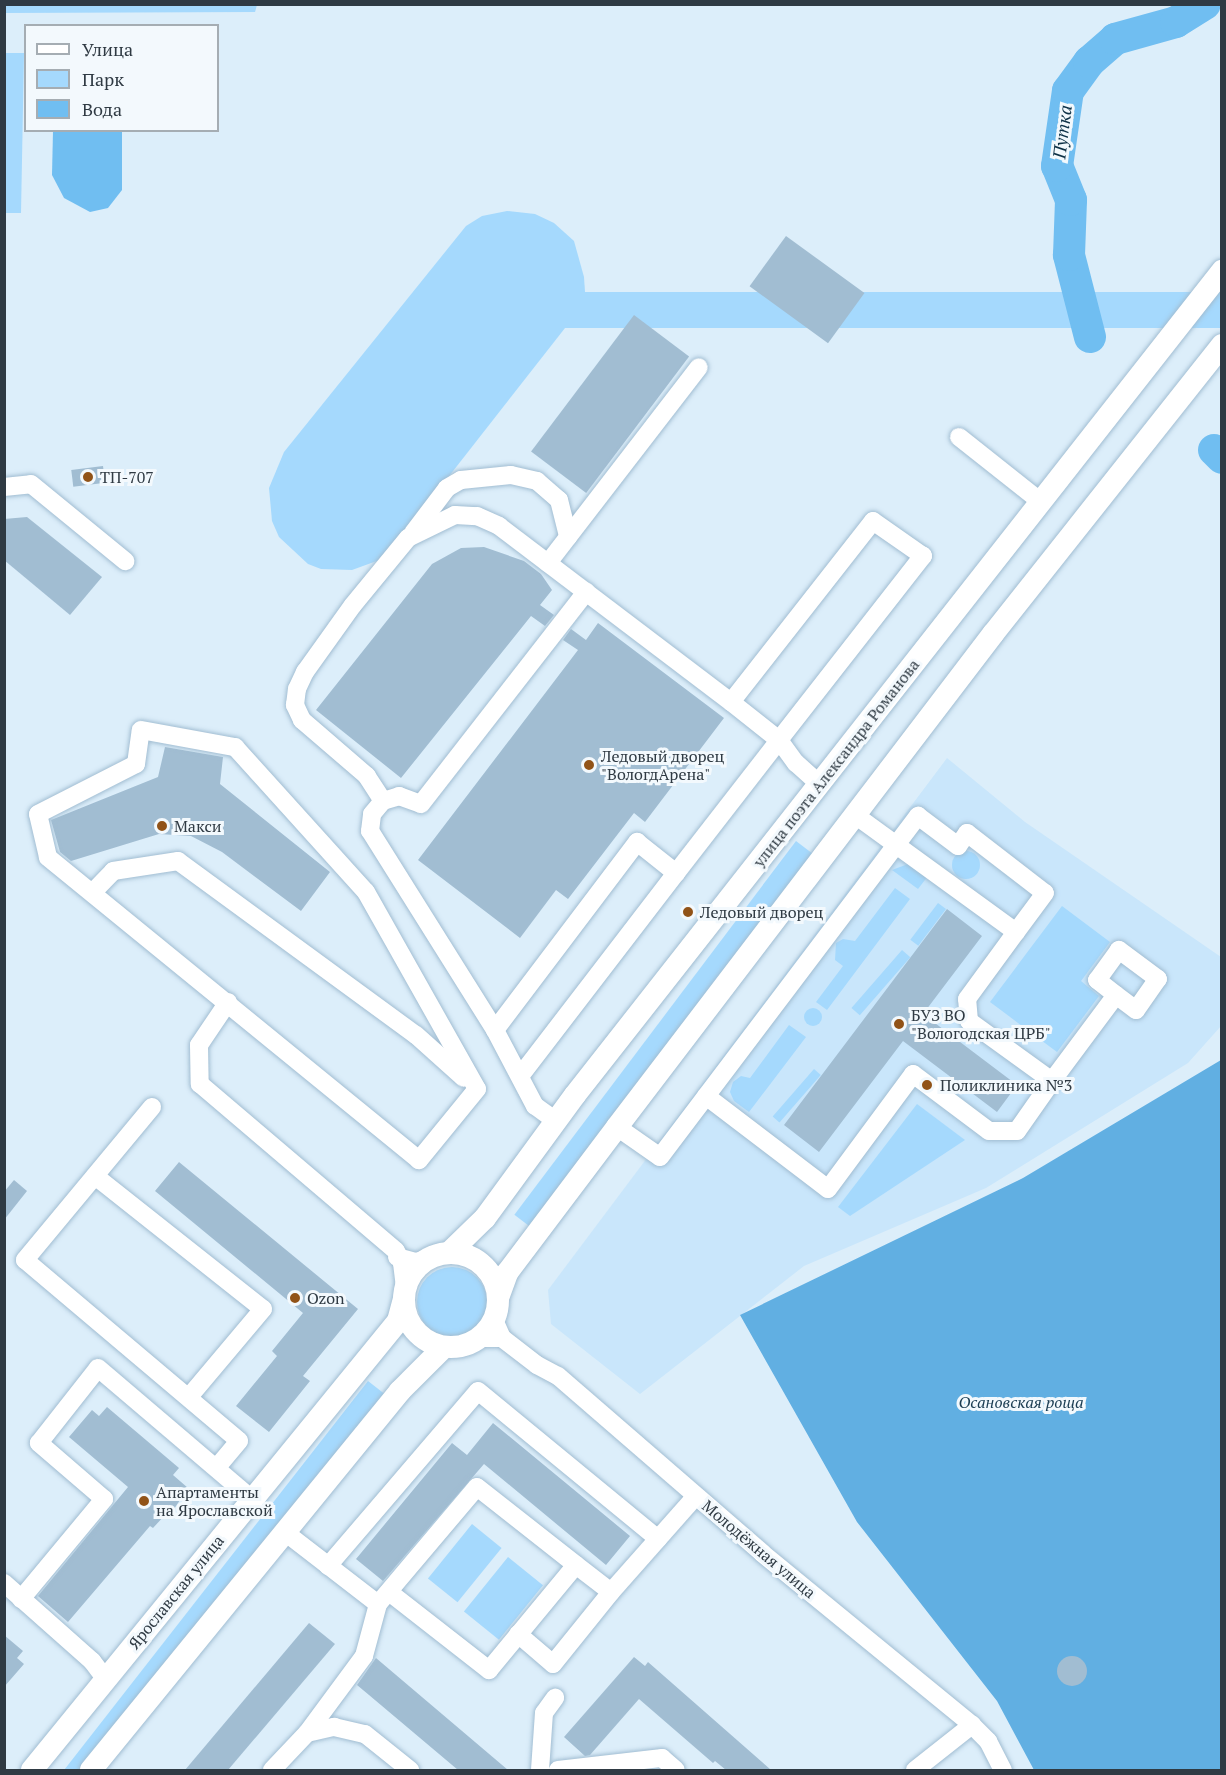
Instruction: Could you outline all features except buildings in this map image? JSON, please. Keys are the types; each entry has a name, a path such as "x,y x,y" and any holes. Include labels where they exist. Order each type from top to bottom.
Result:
{"main road":[{"name":"улица поэта Александра Романова","path":"439,1255 485,1218 556,1120 1221,271"},
{"path":"494,1323 493,1278 479,1262 439,1255 414,1271 405,1294 412,1326 426,1340 444,1347 467,1345 494,1323 507,1273 855,815 1221,345"},
{"name":"Ярославская улица","path":"32,1770 398,1320 405,1294"},
{"path":"91,1770 400,1391 444,1347"}],"street":[{"path":"548,563 699,367"},
{"path":"959,437 1041,502"},
{"path":"383,801 367,776 302,720 295,705 305,672 447,488 461,480 496,474 524,476 548,489 564,512 568,537"},
{"path":"4,487 31,484 126,561"},
{"path":"408,538 455,515 477,516 499,525 779,740 796,763 819,784"},
{"path":"520,1076 922,556 873,521 731,702"},
{"path":"556,1120 535,1106 495,1030 370,831 372,813 383,801 399,796 421,804 586,592"},
{"path":"141,730 235,747 366,892 477,1089 419,1160 48,857 38,813 136,764 141,730"},
{"path":"855,815 1016,932"},
{"path":"617,1127 660,1158 918,816 958,846 967,833 1045,893 967,999 969,1021 1053,1081"},
{"path":"495,1030 637,842 676,873"},
{"path":"93,892 112,871 178,861 416,1035 477,1089"},
{"path":"706,1096 828,1189 913,1074 989,1131 1017,1131 1116,995"},
{"path":"228,1002 199,1045 197,1074 205,1092 396,1251 402,1263 405,1294"},
{"path":"152,1107 25,1260 238,1441 216,1468"},
{"path":"95,1176 263,1309 189,1397"},
{"path":"397,1257 416,1262 439,1255"},
{"name":"Молодёжная улица","path":"494,1323 537,1365 558,1376 696,1496 972,1725 988,1741 1004,1770"},
{"path":"21,1599 104,1499 39,1443 98,1368 252,1499"},
{"path":"328,1566 478,1391 658,1539"},
{"path":"272,1770 307,1733 364,1656 383,1598 477,1488 611,1593"},
{"path":"518,1634 553,1664 611,1593 696,1496"},
{"path":"286,1533 328,1566 383,1598 489,1670 576,1565"},
{"path":"4,1583 92,1660 105,1678"},
{"path":"540,1770 544,1713 555,1698"},
{"path":"915,1770 972,1725"},
{"path":"307,1733 334,1727 365,1734 410,1770"},
{"path":"558,1770 662,1758 676,1770"}],"shaded area":[{"name":"Поликлиника №3","path":"947,758 1025,822 1221,957 1221,1026 1188,1063 986,1188 804,1266 640,1394 551,1324 548,1290"}],"green space":[{"path":"4,5 257,5 255,12 5,13"},
{"path":"5,53 24,53 21,213 5,213"},
{"path":"507,211 535,214 554,223 574,241 584,277 585,292 576,314 385,558 352,570 321,569 308,564 279,537 272,521 269,488 284,452 466,226 482,216"},
{"path":"555,292 1221,292 1221,328 555,328"},
{"path":"796,841 813,854 531,1227 514,1215"},
{"path":"966,851 976,855 980,865 976,875 966,879 956,875 952,865 956,855"},
{"path":"908,864 928,876 918,889 892,870"},
{"path":"895,888 910,899 827,1010 816,1002 843,966 835,960 836,943 843,939 855,941"},
{"path":"938,903 946,909 918,946 910,940"},
{"path":"1062,906 1110,942 1081,981 1099,996 1057,1052 990,1002"},
{"path":"902,950 910,957 860,1015 851,1008"},
{"path":"813,1008 819,1011 822,1017 819,1023 813,1026 807,1023 804,1017 807,1011"},
{"path":"789,1025 806,1037 749,1112 734,1101 730,1092 733,1082 741,1076 750,1078"},
{"name":"Осановская роща","path":"1221,1060 1221,1770 1034,1770 997,1701 857,1522 740,1315 1023,1178"},
{"path":"814,1069 821,1075 779,1122 773,1117"},
{"path":"917,1104 965,1140 850,1216 838,1207"},
{"path":"452,1267 465,1270 477,1277 484,1289 487,1302 484,1315 477,1327 465,1334 452,1337 439,1334 427,1327 420,1315 417,1302 420,1289 427,1277 439,1270"},
{"path":"368,1381 387,1396 95,1770 64,1770"},
{"path":"472,1524 502,1548 457,1602 428,1578"},
{"path":"508,1557 543,1585 499,1640 464,1611"}],"water":[{"path":"53,132 122,132 122,190 108,208 90,212 64,198 52,175"}],"waterway":[{"name":"Путка","path":"1090,337 1069,255 1071,200 1057,166 1068,91 1089,62 1115,39 1176,22 1205,4"},
{"name":"Путка","path":"1214,450 1222,458"}],"place":[{"name":"ТП-707","path":"88,477"},
{"name":"Ледовый дворец \"ВологдАрена\"","path":"589,765"},
{"name":"Макси","path":"162,826"},
{"name":"Ледовый дворец","path":"688,912"},
{"name":"БУЗ ВО \"Вологодская ЦРБ\"","path":"899,1024"},
{"name":"Поликлиника №3","path":"927,1085"},
{"name":"Ozon","path":"295,1298"},
{"name":"Апартаменты на Ярославской","path":"144,1501"}]}
